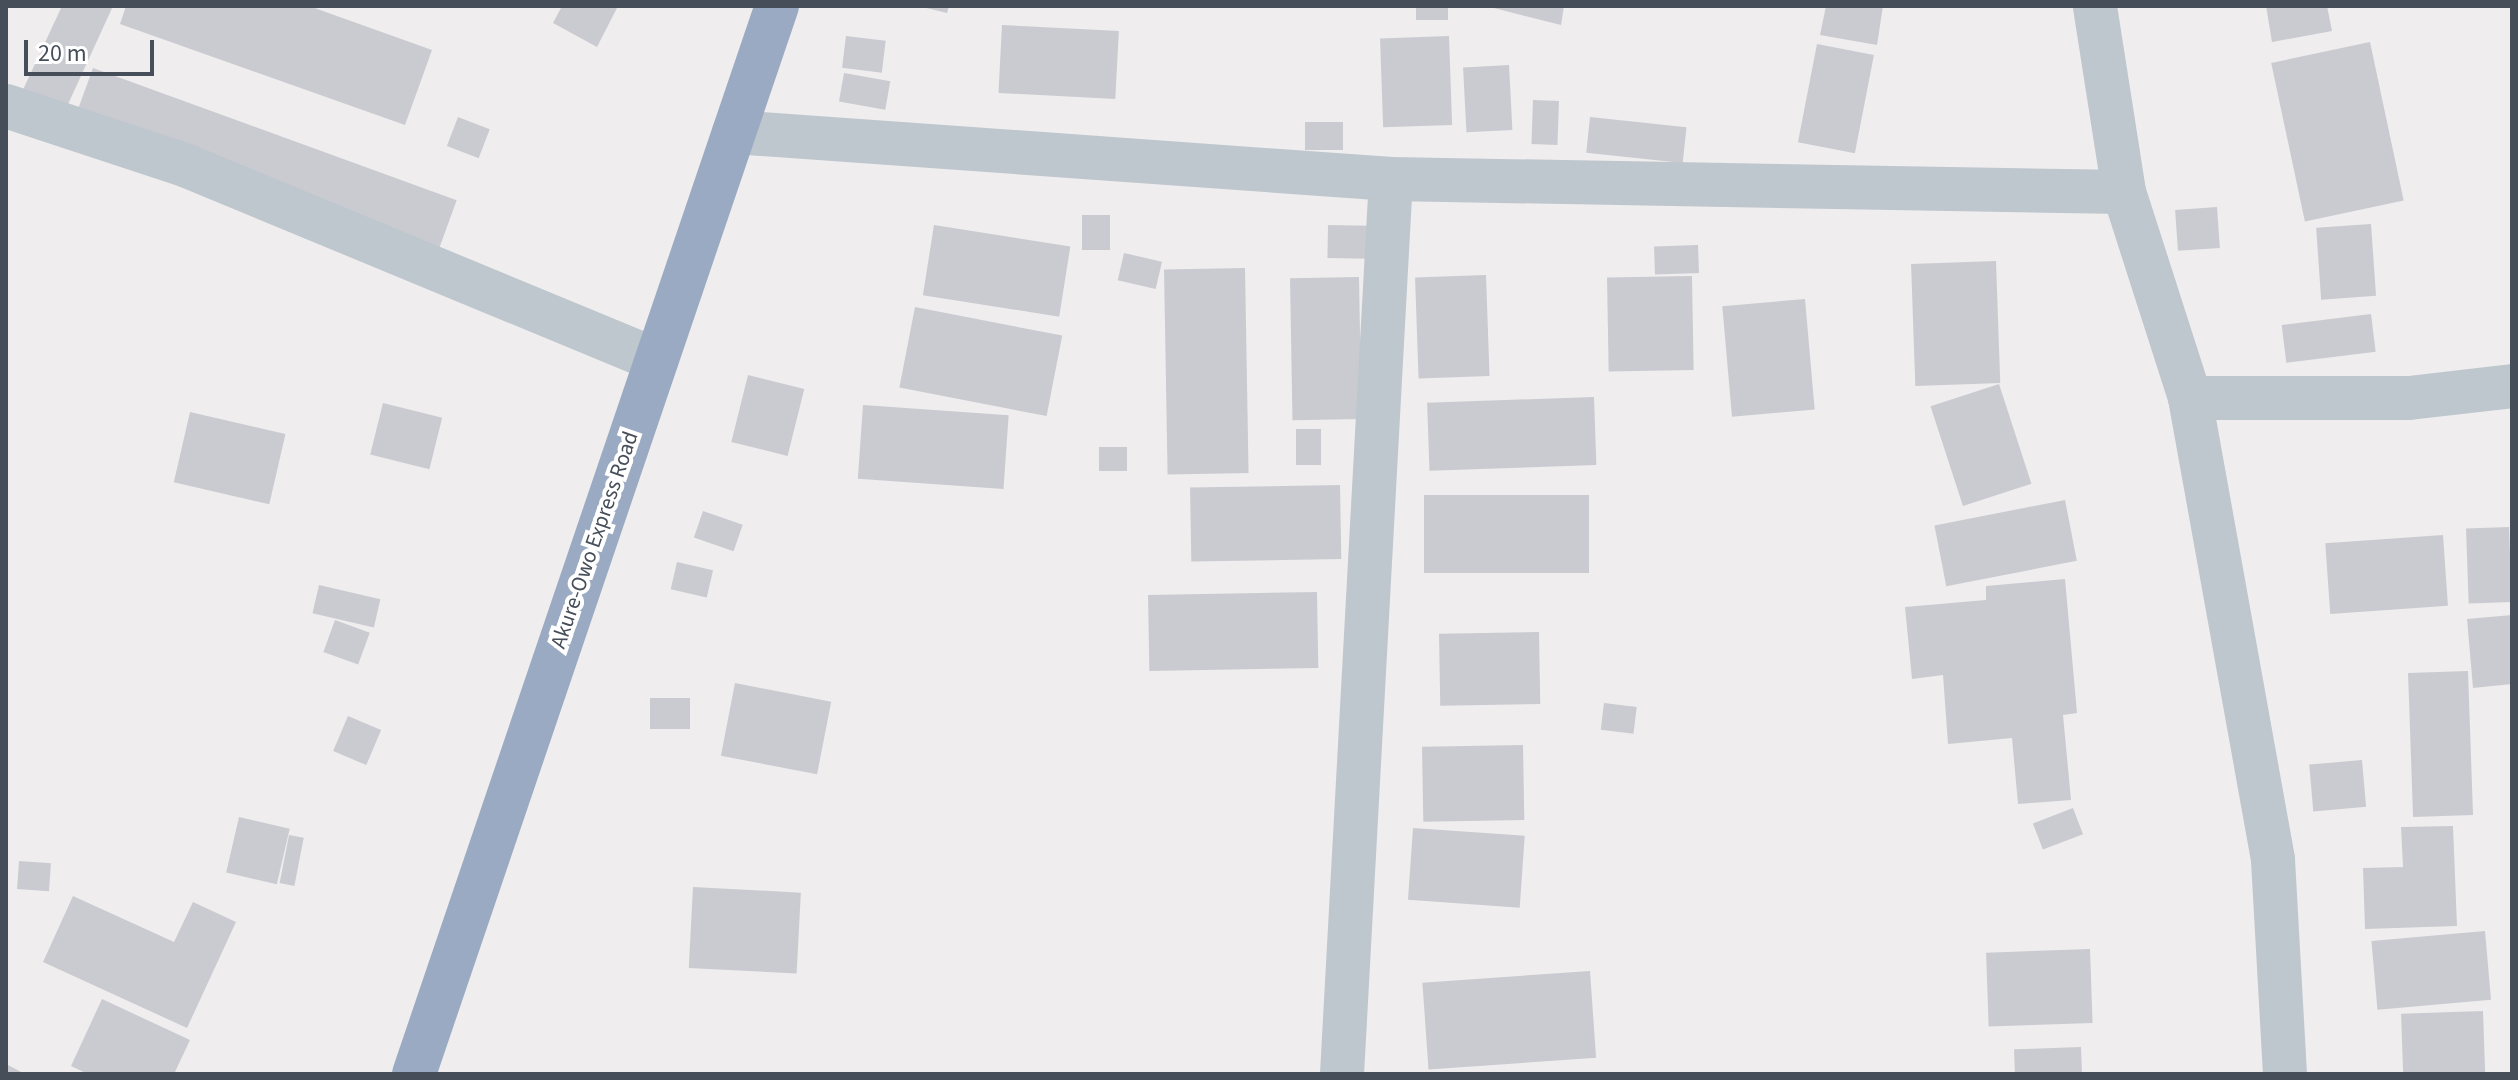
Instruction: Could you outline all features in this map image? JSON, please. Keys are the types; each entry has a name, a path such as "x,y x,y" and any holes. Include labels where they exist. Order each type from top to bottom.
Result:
{"highway":[{"name":"Akure-Owo Express Road","path":"414,1074 777,6"}],"street":[{"path":"2095,6 2124,192 2190,398 2273,860 2285,1074"},
{"path":"6,106 187,166 656,360"},
{"path":"734,132 1391,179 2124,192"},
{"path":"1342,1074 1391,179"},
{"path":"2190,398 2409,398 2512,386"}],"building":[{"path":"62,6 113,6 64,113 21,94"},
{"path":"126,6 309,6 432,50 405,125 120,24"},
{"path":"562,6 618,6 597,47 553,23"},
{"path":"918,6 949,6 947,13"},
{"path":"1416,6 1448,6 1448,20 1416,20"},
{"path":"1486,6 1564,6 1561,25"},
{"path":"1826,6 1883,6 1877,45 1820,35"},
{"path":"2266,6 2327,6 2332,31 2272,42"},
{"path":"1002,25 1119,31 1115,99 998,93"},
{"path":"846,36 886,41 882,73 842,68"},
{"path":"1449,36 1452,125 1383,127 1380,38"},
{"path":"2370,42 2404,200 2305,221 2271,63"},
{"path":"1817,44 1874,55 1855,153 1798,142"},
{"path":"1509,65 1512,130 1466,132 1463,67"},
{"path":"93,68 457,200 436,257 72,124"},
{"path":"844,73 890,81 885,110 839,102"},
{"path":"1533,100 1559,101 1557,145 1531,144"},
{"path":"458,117 490,129 479,158 447,146"},
{"path":"1590,117 1686,127 1683,163 1586,153"},
{"path":"1305,122 1343,122 1343,150 1305,150"},
{"path":"2217,207 2220,248 2178,251 2175,210"},
{"path":"1082,215 1110,215 1110,250 1082,250"},
{"path":"2371,224 2376,296 2321,300 2316,228"},
{"path":"934,225 1070,247 1059,317 923,295"},
{"path":"1328,225 1382,226 1381,259 1327,258"},
{"path":"1698,245 1699,273 1655,275 1654,247"},
{"path":"1124,253 1162,262 1156,289 1118,280"},
{"path":"1996,261 2000,383 1915,386 1911,264"},
{"path":"1245,268 1249,473 1168,474 1164,269"},
{"path":"1486,275 1490,376 1419,378 1415,277"},
{"path":"1692,276 1694,370 1609,371 1607,277"},
{"path":"1359,277 1361,419 1292,420 1290,278"},
{"path":"1805,299 1815,410 1732,417 1722,306"},
{"path":"915,307 1062,336 1047,416 899,387"},
{"path":"2371,314 2376,352 2286,363 2282,325"},
{"path":"748,375 804,389 788,456 731,442"},
{"path":"1999,384 2031,484 1963,506 1931,406"},
{"path":"1594,397 1596,465 1429,471 1427,403"},
{"path":"383,403 442,418 429,469 370,454"},
{"path":"863,405 1009,415 1003,489 858,479"},
{"path":"190,412 285,434 269,504 174,482"},
{"path":"1296,429 1321,429 1321,465 1296,465"},
{"path":"1099,447 1127,447 1127,471 1099,471"},
{"path":"1340,485 1341,559 1191,562 1190,488"},
{"path":"1424,495 1589,495 1589,573 1424,573"},
{"path":"2065,500 2077,561 1946,586 1934,525"},
{"path":"703,511 743,525 734,551 694,537"},
{"path":"2509,527 2512,602 2469,603 2466,529"},
{"path":"2443,535 2448,606 2330,614 2325,543"},
{"path":"677,562 713,570 707,598 671,589"},
{"path":"2065,579 2077,713 2063,715 2071,800 2018,804 2012,738 1948,744 1943,675 1912,679 1905,607 1986,600 1986,586"},
{"path":"319,585 380,599 374,627 312,613"},
{"path":"1317,592 1318,668 1149,671 1148,595"},
{"path":"2512,615 2512,684 2473,688 2467,619"},
{"path":"335,620 370,633 358,665 323,652"},
{"path":"1539,632 1540,704 1440,706 1439,634"},
{"path":"2468,671 2473,815 2413,817 2408,673"},
{"path":"735,683 831,702 817,774 721,756"},
{"path":"650,698 690,698 690,729 650,729"},
{"path":"1604,703 1637,707 1633,734 1601,730"},
{"path":"348,716 381,730 366,765 333,751"},
{"path":"1523,745 1524,820 1423,822 1422,747"},
{"path":"2362,760 2366,807 2313,811 2309,765"},
{"path":"2073,808 2083,834 2043,850 2033,823"},
{"path":"239,817 290,829 277,884 226,873"},
{"path":"2453,826 2457,926 2365,929 2363,868 2403,867 2401,827"},
{"path":"1413,828 1525,836 1520,908 1408,900"},
{"path":"289,835 304,838 294,886 280,883"},
{"path":"19,861 51,863 49,891 17,889"},
{"path":"693,887 801,893 797,974 689,968"},
{"path":"73,896 174,942 193,902 236,922 187,1028 43,962"},
{"path":"2485,931 2491,1000 2377,1010 2371,941"},
{"path":"2090,949 2093,1023 1989,1027 1986,953"},
{"path":"1590,971 1596,1058 1428,1070 1422,983"},
{"path":"102,999 190,1040 174,1074 88,1074 71,1066"},
{"path":"2483,1011 2485,1074 2403,1074 2401,1014"},
{"path":"2081,1047 2082,1074 2015,1074 2014,1049"},
{"path":"6,1064 25,1074 6,1074"}]}
